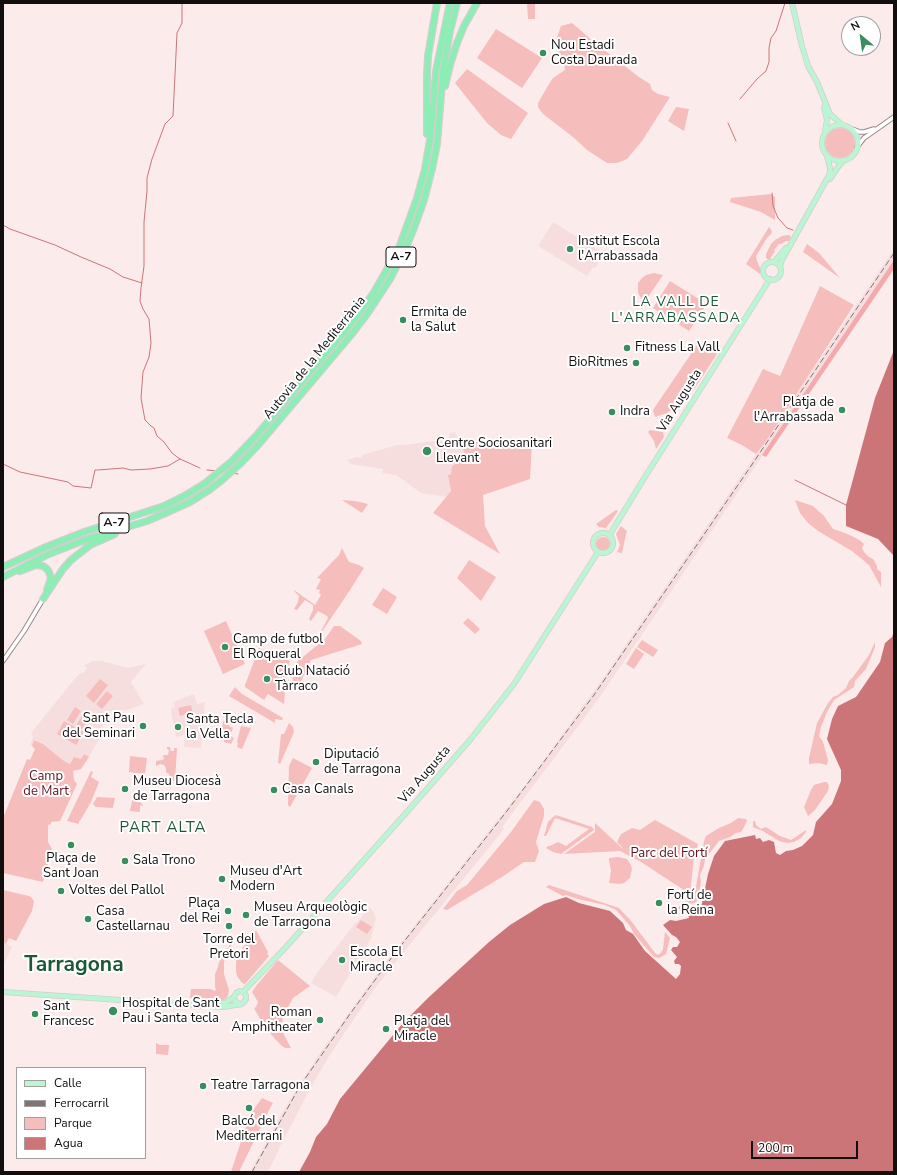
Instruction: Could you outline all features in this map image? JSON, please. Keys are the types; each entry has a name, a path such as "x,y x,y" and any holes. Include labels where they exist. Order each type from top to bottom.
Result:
{"highway":[{"path":"408,224 422,169 427,139 427,68 437,3"},
{"name":"Autovia de la Mediterrània","path":"5,566 52,544 164,506 186,495 217,474 232,461 254,437 362,310 399,248 417,198 425,169 430,140 436,71 450,3"},
{"name":"Autovia de la Mediterrània","path":"3,577 49,554 85,540 147,521 190,502 209,490 227,476 259,444 368,314 390,279 404,252 424,200 436,150 443,71 450,31 457,3"},
{"path":"440,112 443,104 450,65 457,43 464,26 477,3"},
{"path":"43,599 63,569 80,552 100,540 147,521"},
{"path":"3,580 33,566 43,566 49,572 51,578 43,599"}],"main road":[{"path":"792,3 808,66 817,82 827,120 822,145 823,151 830,164 830,173 822,190"},
{"path":"820,92 830,114 841,124 852,129 858,140 855,152 851,157 839,161 827,156"},
{"path":"825,131 834,125 841,124"},
{"path":"793,239 774,262 767,264 764,268 764,274 770,279 774,279 779,276 781,271 780,266 793,239 822,190 844,160"},
{"path":"774,262 780,266"},
{"name":"Via Augusta","path":"609,536 770,279"},
{"path":"601,533 609,536 613,541 611,550 604,554 594,549 592,545 594,538 601,533"},
{"name":"Via Augusta","path":"243,992 303,928 470,740 514,684 598,552"},
{"path":"3,992 221,1004 234,997 238,992 243,992 246,995 246,999 240,1004 223,1007 44,995 38,996 3,992"},
{"path":"234,997 235,1001 240,1004"}],"street":[{"path":"857,146 864,138 887,122 894,115"},
{"path":"870,130 894,115"},
{"path":"852,129 860,132 870,130 887,122"},
{"path":"3,661 24,631 43,599"}],"shaded area":[{"name":"Institut Escola l'Arrabassada","path":"553,222 602,252 601,254 603,255 595,268 593,267 587,276 538,246"},
{"path":"894,249 894,260 602,694 502,827 504,829 373,991 331,1053 310,1089 268,1172 250,1172 282,1113 317,1057 371,982 530,779 601,681"},
{"path":"894,260 894,269 766,457 762,455"},
{"path":"455,432 467,457 452,466 451,474 448,475 451,491 447,497 421,493 396,475 382,473 383,469 351,464 347,460 357,457 361,458 362,455 397,445 439,440 450,437 449,433"},
{"path":"93,661 102,661 128,668 146,664 131,682 144,704 127,710 107,711 101,729 103,732 89,757 84,754 81,759 74,757 70,764 43,744 35,740 32,746 30,745 33,737 31,733 73,681 87,668 84,666"},
{"path":"194,694 197,704 205,702 201,748 184,746 184,735 176,737 172,719 171,708 175,707 173,702"},
{"name":"Escola El Miracle","path":"369,907 373,911 376,918 371,938 336,997 311,983 319,970"},
{"path":"3,942 12,947 3,966"}],"green space":[{"path":"527,3 535,3 535,19 528,19"},
{"path":"572,23 594,42 650,84 652,90 658,94 670,97 642,141 627,159 617,163 607,163 587,150 543,114 538,107 538,103 553,78 565,70 555,43 561,26"},
{"path":"496,29 542,58 522,88 477,58"},
{"path":"467,69 528,113 511,139 501,135 487,123 455,83"},
{"path":"676,107 689,109 684,131 668,121"},
{"path":"840,128 851,132 855,143 851,154 840,158 829,154 825,143 829,132"},
{"path":"771,194 775,197 775,220 761,212 730,202 731,198"},
{"path":"769,227 772,231 771,234 756,256 761,270 760,274 746,264"},
{"path":"782,236 791,236 789,241 779,244 774,250 775,251 770,259 769,260 766,258 766,254 771,244"},
{"path":"807,244 819,253 840,278 803,252"},
{"path":"654,273 663,275 644,303 638,293 638,283 646,275"},
{"path":"670,281 707,304 689,331 653,308"},
{"path":"820,286 854,305 766,441 756,454 727,438 763,369 780,376"},
{"path":"699,342 717,354 695,388 684,401 667,413 655,417 653,410"},
{"path":"650,430 663,432 664,437 656,449 654,441 648,432"},
{"path":"459,442 532,442 530,479 483,495 485,526 500,554 433,513 451,491 448,475 451,474 452,466 467,457"},
{"path":"342,500 355,501 368,504 362,513"},
{"path":"795,500 813,506 824,516 833,529 856,538 864,544 862,548 864,552 873,559 877,569 881,572 881,587 869,565 852,551 818,531 808,523 800,513"},
{"path":"616,510 618,511 606,528 599,527 596,524"},
{"path":"621,526 627,531 622,553 617,552 620,545 616,534"},
{"path":"600,537 606,537 610,541 610,547 606,551 600,551 596,547 596,541"},
{"path":"342,548 349,562 364,568 318,637 328,618 327,616 318,611 311,621 309,619 313,610 313,605 305,600 297,610 294,609 298,602 299,596 294,590 315,605 321,595 319,593 320,590 316,589 321,579 317,578 339,555"},
{"path":"469,560 496,577 481,601 457,578"},
{"path":"383,588 397,597 387,614 372,605"},
{"path":"468,618 480,629 475,634 463,623"},
{"name":"Camp de futbol El Roqueral","path":"226,621 245,664 223,674 204,631"},
{"path":"334,626 340,626 361,641 362,644 311,660 297,690 292,692 293,671 295,665 325,639"},
{"path":"642,640 658,650 653,657 637,647"},
{"path":"875,642 875,647 866,669 855,681 854,687 834,700 821,727 819,736 823,742 828,760 827,765 819,763 809,764 817,723 828,703 833,697 838,695 846,688 849,681 869,655"},
{"name":"Club Natació Tàrraco","path":"259,648 276,653 278,656 290,661 286,673 284,704 268,694 264,700 245,687"},
{"path":"636,648 644,654 634,669 626,664"},
{"path":"100,679 108,685 94,703 86,696"},
{"path":"235,687 242,694 283,718 282,720 275,719 275,723 229,696"},
{"path":"107,691 113,696 102,709 96,704"},
{"path":"191,705 193,713 180,716 178,708"},
{"path":"75,707 81,711 73,724 67,720"},
{"path":"84,712 90,716 82,729 76,726"},
{"path":"224,720 233,728 230,736 234,738 231,744 224,742 222,726"},
{"path":"64,721 84,732 76,745 57,734"},
{"path":"289,723 293,727 294,732 280,764 278,763 281,734 284,734"},
{"path":"241,726 251,728 242,749 237,747"},
{"name":"Camp de Mart","path":"34,740 43,744 70,764 74,757 81,759 84,754 89,757 81,769 73,771 74,780 77,784 60,821 51,822 51,824 48,825 48,842 52,849 43,882 3,873 3,818 27,759 30,760 35,749 32,746"},
{"path":"167,747 170,747 171,751 174,751 174,748 177,748 175,781 170,779 164,765 160,764 156,766 156,761 164,759 163,755 168,755 169,750"},
{"path":"130,756 147,758 145,774 129,772"},
{"path":"293,758 312,768 290,807 288,805 289,766"},
{"path":"91,771 93,772 91,777 99,782 91,802 79,821 79,824 67,821"},
{"path":"827,782 829,786 828,791 815,810 808,816 804,807 811,790 814,785"},
{"path":"133,794 140,795 140,802 143,806 140,805 140,812 130,811"},
{"path":"97,797 115,798 113,808 95,807 93,804"},
{"path":"534,800 540,802 544,809 544,816 536,842 539,851 535,862 524,862 447,910 443,909 457,891 467,885 511,832"},
{"path":"556,815 592,827 594,830 561,854 553,852 546,848 558,842 566,846 589,829 555,818 546,836 544,836 548,822"},
{"path":"738,818 746,819 747,821 741,832 719,841 705,859 700,875 701,883 697,901 695,903 687,904 671,915 683,903 694,898 706,836"},
{"name":"Parc del Fortí","path":"655,820 698,844 694,857 690,894 641,862 620,851 564,854 595,832 595,823 621,847 621,849 622,847 617,842 621,834 632,828 640,830"},
{"path":"753,821 755,821 756,825 761,829 766,827 780,836 791,840 806,830 806,832 801,838 794,842 787,843 779,841 763,831 753,827"},
{"path":"618,857 627,859 631,865 632,869 630,878 624,883 620,884 609,883 611,871 609,858"},
{"path":"549,885 619,908 658,955 663,949 665,932 670,938 666,954 659,958 654,957 616,910 605,905 566,895 563,896 546,887"},
{"path":"3,890 29,896 34,901 32,911 16,941 9,938 6,944 3,942"},
{"path":"361,920 372,927 367,934 356,927"},
{"path":"256,930 269,956 245,984 242,983 237,976 236,962 238,954"},
{"path":"231,943 232,944 224,962 224,974 229,990 228,996 221,1001 190,998 191,989 216,990 215,974 219,962"},
{"path":"278,960 310,986 293,998 283,1017 282,1031 291,1048 285,1048 275,1039 263,1024 254,1008 258,1002 252,992"},
{"path":"156,1043 160,1045 169,1045 168,1055 156,1054"},
{"path":"262,1098 273,1103 239,1172 231,1172 246,1126 254,1109"}],"water":[{"path":"894,350 894,556 878,539 846,526 846,505 875,398"},
{"path":"894,631 894,1172 299,1172 316,1137 327,1124 340,1099 403,1023 489,942 510,925 544,904 566,897 579,903 610,911 623,923 626,930 633,934 645,951 676,979 680,974 681,966 679,964 675,964 674,961 677,957 671,950 673,947 677,947 680,942 663,925 670,920 676,921 689,918 688,913 690,909 694,908 697,910 701,908 708,874 714,856 725,841 755,835 756,839 760,838 763,842 769,840 774,842 776,853 780,855 786,851 802,846 813,835 816,822 832,804 841,781 841,770 827,739 832,719 838,706 856,697 880,662 885,643 892,637"}],"waterway":[{"path":"182,3 182,23 177,33 173,116 165,124 152,159 147,178 144,222 144,266 140,301 149,319 151,343 149,357 143,372 141,398 145,420 154,428 157,436 164,442 172,453 180,459 200,468"},
{"path":"740,99 766,71 769,62 771,38 776,31 785,3"},
{"path":"728,123 736,141"},
{"path":"772,193 773,206 778,218 787,228 793,230"},
{"path":"3,225 10,229 55,245 110,269 123,277 142,283"},
{"path":"98,470 123,468 131,470 150,469 168,466 180,459"},
{"path":"3,464 20,472 68,482 73,486 91,488 95,470 97,470"},
{"path":"207,470 217,471"},
{"path":"234,473 238,474"},
{"path":"795,480 846,505"}],"railway":[{"path":"252,1172 300,1086 350,1014 395,953 507,811 594,695 751,466 894,253"}],"place":[{"name":"Nou Estadi Costa Daurada","path":"543,53"},
{"name":"Institut Escola l'Arrabassada","path":"570,249"},
{"name":"Ermita de la Salut","path":"403,320"},
{"name":"Fitness La Vall","path":"627,348"},
{"name":"BioRitmes","path":"636,363"},
{"name":"Platja de l'Arrabassada","path":"842,410"},
{"name":"Indra","path":"612,412"},
{"name":"Centre Sociosanitari Llevant","path":"427,451"},
{"name":"Camp de futbol El Roqueral","path":"225,647"},
{"name":"Club Natació Tàrraco","path":"267,679"},
{"name":"Sant Pau del Seminari","path":"143,726"},
{"name":"Santa Tecla la Vella","path":"178,727"},
{"name":"Diputació de Tarragona","path":"316,762"},
{"name":"Museu Diocesà de Tarragona","path":"125,789"},
{"name":"Casa Canals","path":"274,790"},
{"name":"Plaça de Sant Joan","path":"71,845"},
{"name":"Sala Trono","path":"125,861"},
{"name":"Museu d'Art Modern","path":"222,879"},
{"name":"Voltes del Pallol","path":"61,891"},
{"name":"Fortí de la Reina","path":"659,903"},
{"name":"Plaça del Rei","path":"228,911"},
{"name":"Museu Arqueològic de Tarragona","path":"246,915"},
{"name":"Casa Castellarnau","path":"88,919"},
{"name":"Torre del Pretori","path":"229,926"},
{"name":"Escola El Miracle","path":"342,960"},
{"name":"Hospital de Sant Pau i Santa tecla","path":"113,1011"},
{"name":"Sant Francesc","path":"35,1014"},
{"name":"Roman Amphitheater","path":"320,1020"},
{"name":"Platja del Miracle","path":"386,1029"},
{"name":"Teatre Tarragona","path":"203,1086"},
{"name":"Balcó del Mediterrani","path":"249,1108"}],"district":[{"name":"LA VALL DE L'ARRABASSADA","path":"676,312"},
{"name":"PART ALTA","path":"163,828"},
{"name":"Tarragona","path":"74,966"}]}
